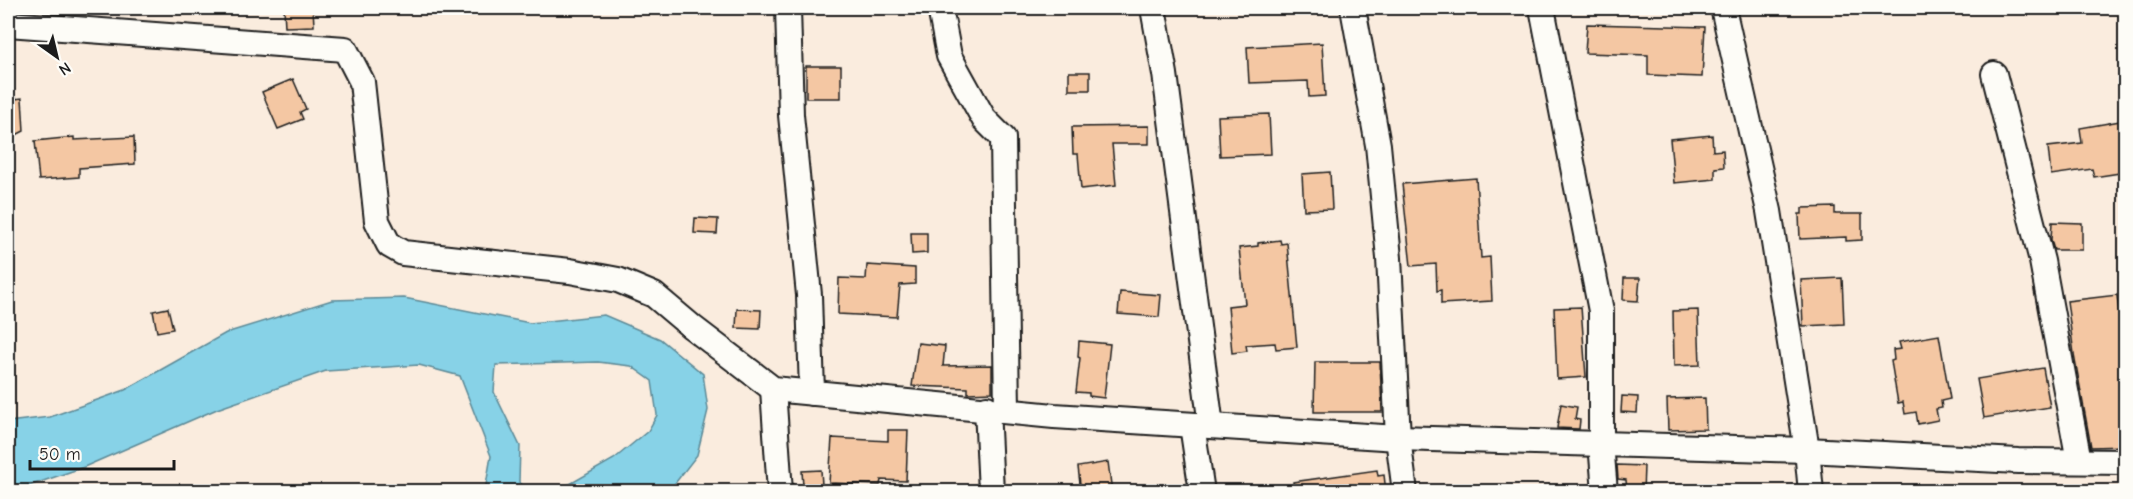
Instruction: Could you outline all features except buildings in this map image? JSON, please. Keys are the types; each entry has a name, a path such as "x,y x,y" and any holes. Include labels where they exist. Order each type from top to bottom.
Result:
{"street":[{"path":"788,8 791,115 809,295 812,393"},
{"path":"940,8 949,56 984,119 1003,138 997,409 991,492"},
{"path":"1153,8 1165,74 1202,425 1202,492"},
{"path":"1353,8 1379,156 1389,258 1398,438 1405,492"},
{"path":"1542,8 1601,311 1601,443 1605,492"},
{"path":"1723,8 1769,211 1807,450 1811,492"},
{"path":"8,24 323,45 345,49 362,82 377,221 389,245 403,253 570,272 618,280 654,296 772,389 1054,416 1398,438 1807,450 2018,461 2126,462"},
{"path":"1994,74 2042,261 2079,461"},
{"path":"772,389 780,492"}],"water":[{"path":"404,298 530,323 604,315 660,339 703,374 708,410 697,455 669,491 547,491 570,484 614,459 648,431 657,415 652,381 631,366 598,362 496,365 494,392 520,446 519,482 529,491 485,491 491,456 460,376 419,365 326,371 217,409 84,467 14,491 8,491 8,422 50,417 125,390 226,333 332,300"}]}
